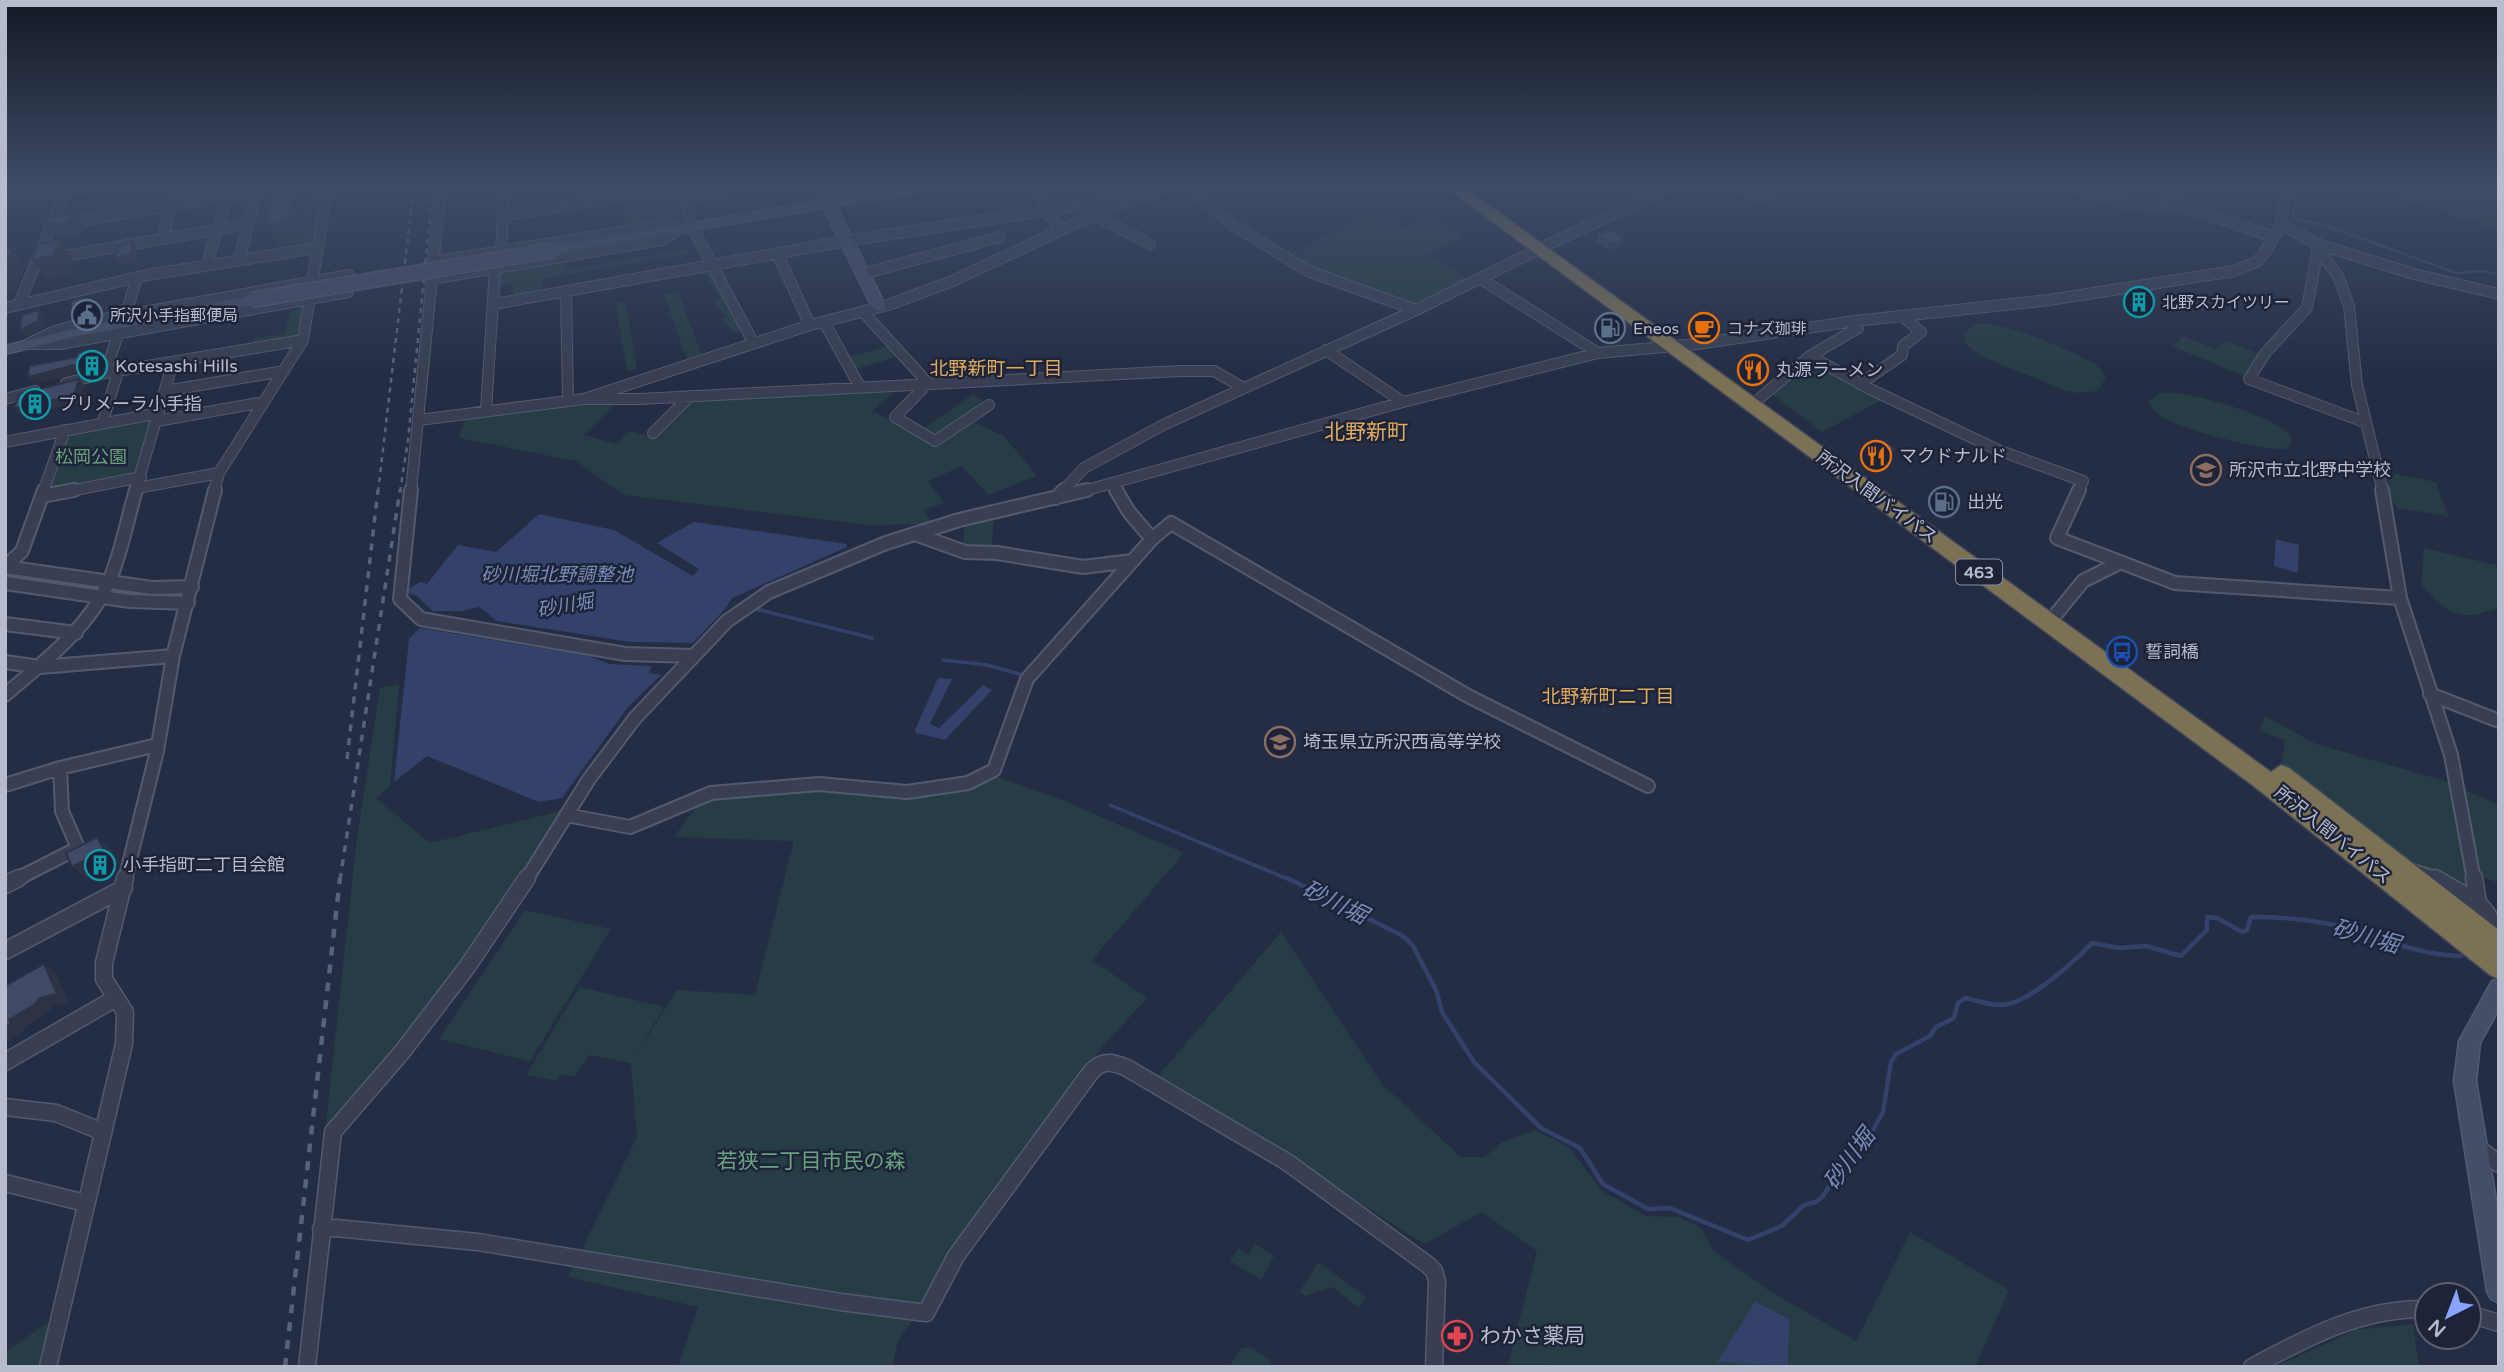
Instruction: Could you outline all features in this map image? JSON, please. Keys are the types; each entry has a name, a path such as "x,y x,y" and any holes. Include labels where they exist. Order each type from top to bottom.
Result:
{"highway":[{"name":"所沢入間バイパス","path":"1547,249 2264,780 2499,967"},
{"name":"所沢入間バイパス","path":"1678,345 1760,398 2312,797 2495,943"}],"street":[{"path":"19,304 42,249"},
{"path":"37,260 100,249"},
{"path":"207,265 212,249"},
{"path":"239,260 242,249"},
{"path":"5,307 137,277 309,249"},
{"path":"48,1367 125,1035 125,1012 104,979 104,963 157,745 173,656 219,473 303,340 316,249"},
{"path":"434,249 400,599 421,618 625,654 694,656"},
{"path":"432,262 512,249"},
{"path":"5,350 121,323 560,249"},
{"path":"431,279 610,249"},
{"path":"701,249 753,342"},
{"path":"494,304 800,249"},
{"path":"850,249 879,307"},
{"path":"862,274 955,249"},
{"path":"1008,249 1010,253"},
{"path":"584,399 810,324 864,313 950,282 1019,249"},
{"path":"1272,249 1308,271 1416,310"},
{"path":"1056,498 1084,468 1163,425 1416,310 1540,249"},
{"path":"307,1367 333,1132 402,1052 467,967 589,779 635,718 727,621 769,592 874,548 960,520 1112,484 1403,402 1598,353 2049,300 2234,271 2258,261 2266,249"},
{"path":"2316,249 2307,308 2266,352 2249,379 2364,422"},
{"path":"2318,249 2337,276 2349,306 2364,422 2385,501 2400,598 2451,755 2478,903"},
{"path":"2327,249 2499,294"},
{"path":"777,253 810,324"},
{"path":"486,410 495,269"},
{"path":"349,275 348,292 61,344 28,344 55,331 126,314 349,275"},
{"path":"126,314 137,277"},
{"path":"1480,279 1540,314 1598,353"},
{"path":"566,291 568,401"},
{"path":"864,313 928,383"},
{"path":"1860,384 1902,355 1903,346 1921,332 1902,316"},
{"path":"1760,398 1810,356 1858,328 1859,325 1855,321"},
{"path":"824,322 860,387"},
{"path":"105,373 119,332"},
{"path":"55,386 105,373 303,340"},
{"path":"1326,350 1403,402"},
{"path":"1810,356 1860,384 1998,450 2083,481 2057,538 2175,583 2400,598"},
{"path":"6,693 40,667 76,633 102,597 139,483 173,362"},
{"path":"165,391 284,370"},
{"path":"419,420 584,399 1180,371 1214,372 1242,387"},
{"path":"102,424 118,372"},
{"path":"928,383 895,417 935,441 989,404"},
{"path":"5,399 43,389"},
{"path":"653,433 690,396"},
{"path":"5,442 102,424 264,402"},
{"path":"5,567 22,551 65,430"},
{"path":"42,496 219,473"},
{"path":"1112,484 1128,510 1152,539"},
{"path":"566,815 630,827 711,793 778,790 819,784 907,792 982,778 994,771 1027,679 1152,539 1171,523 1468,696 1648,786"},
{"path":"915,534 959,551 983,555 997,553 1083,567 1132,561"},
{"path":"2057,613 2083,581 2121,562"},
{"path":"5,567 152,588 191,587"},
{"path":"5,583 152,603 188,603"},
{"path":"5,624 76,633"},
{"path":"5,662 40,667 173,656"},
{"path":"2430,694 2499,721"},
{"path":"5,785 60,768 157,745"},
{"path":"5,885 78,848 62,811 60,768"},
{"path":"2399,867 2444,881 2478,903 2494,927 2495,943"},
{"path":"5,951 124,888"},
{"path":"2499,988 2474,1031 2467,1053 2465,1091 2499,1291"},
{"path":"5,1062 116,998"},
{"path":"321,1229 336,1228 478,1242 841,1302 926,1313 956,1256 1091,1072 1100,1062 1108,1060 1127,1068 1276,1155 1428,1265 1437,1280 1434,1367"},
{"path":"5,1107 29,1107 83,1120 103,1132"},
{"path":"2473,1144 2499,1164"},
{"path":"5,1183 85,1203"},
{"path":"2252,1367 2335,1324 2400,1307 2413,1308"}],"green space":[{"path":"690,249 691,253 542,279 542,292 513,297 513,284 497,287 498,270 566,258 566,269"},
{"path":"1301,249 1440,249 1428,255 1473,281 1416,308 1285,257"},
{"path":"708,268 741,331 734,333 722,319 726,317 714,302 720,299 704,273 691,276 688,271"},
{"path":"678,292 702,356 687,360 664,295"},
{"path":"625,301 637,369 627,371 616,304"},
{"path":"300,302 303,303 300,336 253,346 255,338 284,334 291,310 299,309"},
{"path":"1985,323 2025,334 2074,353 2096,365 2106,378 2097,391 2078,393 2063,390 1979,355 1965,343 1964,333 1976,324"},
{"path":"2183,336 2215,349 2226,341 2259,354 2246,377 2173,346"},
{"path":"888,346 897,357 855,369 848,357"},
{"path":"1809,361 1884,399 1822,432 1771,394"},
{"path":"899,388 873,411 934,445 973,422 1004,436 1037,476 988,495 962,466 928,481 944,503 923,510 934,524 868,525 624,495 575,461 459,438 466,417 584,403 616,403 584,435 616,444 630,431 653,437 692,398"},
{"path":"2159,393 2188,395 2229,405 2282,428 2291,436 2290,444 2285,449 2274,449 2220,438 2182,426 2158,415 2154,410 2149,402"},
{"path":"973,394 987,404 937,438 923,429"},
{"name":"松岡公園","path":"152,419 136,474 48,491 67,435"},
{"path":"2390,473 2436,482 2448,516 2398,508 2393,503 2387,475"},
{"path":"995,513 991,552 963,549 965,522"},
{"path":"2424,548 2499,566 2499,609 2464,615 2443,606 2421,585"},
{"path":"399,684 390,786 376,798 430,843 561,811 563,816 457,970 325,1132 357,838 380,688"},
{"path":"2265,716 2316,744 2452,784 2471,886 2461,888 2421,869 2282,764 2285,740 2260,731"},
{"name":"若狭二丁目市民の森","path":"995,776 1062,800 1184,853 1092,960 1147,998 1101,1048 898,1341 892,1367 678,1367 698,1307 568,1277 637,1137 631,1063 589,1055 574,1077 562,1074 557,1081 526,1075 579,987 664,1007 635,1057 677,990 755,995 794,841 674,837 702,799 817,788 898,797"},
{"path":"2463,789 2499,805 2499,883 2480,876"},
{"path":"525,910 611,929 530,1061 439,1039"},
{"path":"1281,932 1382,1084 1461,1157 1485,1157 1501,1143 1535,1130 1569,1147 1601,1190 1646,1216 1677,1217 1699,1226 1713,1250 1768,1290 1856,1341 1910,1232 2009,1290 1975,1367 1508,1364 1537,1251 1482,1212 1424,1244 1158,1076"},
{"path":"1255,1244 1274,1256 1261,1280 1230,1261 1238,1248 1248,1255"},
{"path":"1319,1262 1366,1297 1359,1308 1332,1287 1305,1296 1299,1292"},
{"path":"53,1319 42,1367 5,1367 5,1352"},
{"path":"2413,1324 2413,1351 2417,1351 2419,1367 2275,1367 2355,1330"},
{"path":"1242,1348 1252,1348 1271,1361 1268,1367 1229,1367"}],"water":[{"name":"砂川堀北野調整池","path":"539,514 614,530 693,576 699,569 657,543 694,522 847,544 847,547 732,598 693,643 631,642 497,621 479,607 462,611 433,611 417,596 408,593 410,588 420,582 427,584 458,545 496,552"},
{"path":"2276,539 2299,545 2298,573 2274,566"},
{"name":"砂川堀北野調整池","path":"420,628 589,656 609,664 652,666 649,673 661,675 628,707 562,798 539,802 427,756 394,782 409,639"},
{"path":"938,678 952,679 930,724 939,728 983,685 992,690 945,740 916,733 915,730"},
{"path":"1755,1302 1789,1319 1788,1366 1717,1362"}],"building":[{"path":"13,249 5,267 5,250"},
{"path":"36,249 56,249 53,256 32,259"},
{"path":"117,249 131,249 130,255 115,258"},
{"path":"81,298 81,302 85,301 85,307 71,310 71,301"},
{"path":"39,310 38,321 20,330 22,315"},
{"path":"96,349 94,360 28,377 29,366 77,357 77,353"},
{"path":"79,379 74,396 14,408 19,394"},
{"path":"1883,440 1895,449 1876,458 1863,449"},
{"path":"97,837 104,850 72,867 66,853"},
{"path":"44,964 57,994 40,998 34,1005 9,1020 11,1024 5,1027 5,986"}],"waterway":[{"path":"2390,249 2456,273 2481,271 2499,274"},
{"name":"砂川堀","path":"752,608 872,638"},
{"name":"砂川堀","path":"943,660 987,665 1023,675"},
{"name":"砂川堀","path":"1110,805 1290,880"},
{"name":"砂川堀","path":"1287,878 1403,936 1413,946 1436,990 1442,1012 1474,1062 1541,1128 1580,1148 1603,1184 1648,1209 1670,1208 1748,1240 1782,1226 1804,1205 1816,1202 1823,1196 1849,1157 1872,1132 1883,1112 1891,1062 1896,1054 1930,1036 1936,1027 1954,1018 1958,1003 1965,998 1997,1005 2018,1001 2053,978 2092,943 2119,948 2146,946 2181,956 2207,930 2207,917 2217,918 2242,932 2247,930 2251,917 2273,917 2327,924 2414,949 2461,956"}],"railway":[{"path":"378,492 406,249"},
{"path":"400,492 408,440 427,249"},
{"path":"347,759 378,490"},
{"path":"340,880 400,490"},
{"path":"285,1367 340,878"}],"place":[{"name":"北野スカイツリー","path":"2139,302"},
{"name":"所沢小手指郵便局","path":"87,315"},
{"name":"Eneos","path":"1610,328"},
{"name":"コナズ珈琲","path":"1704,328"},
{"name":"Kotesashi Hills","path":"92,366"},
{"name":"丸源ラーメン","path":"1753,370"},
{"name":"プリメーラ小手指","path":"35,404"},
{"name":"マクドナルド","path":"1876,456"},
{"name":"所沢市立北野中学校","path":"2206,470"},
{"name":"出光","path":"1944,502"},
{"name":"誓詞橋","path":"2122,652"},
{"name":"埼玉県立所沢西高等学校","path":"1280,742"},
{"name":"小手指町二丁目会館","path":"100,865"},
{"name":"わかさ薬局","path":"1457,1336"}],"district":[{"name":"北野新町一丁目","path":"996,368"},
{"name":"北野新町","path":"1366,432"},
{"name":"北野新町二丁目","path":"1608,696"}]}
